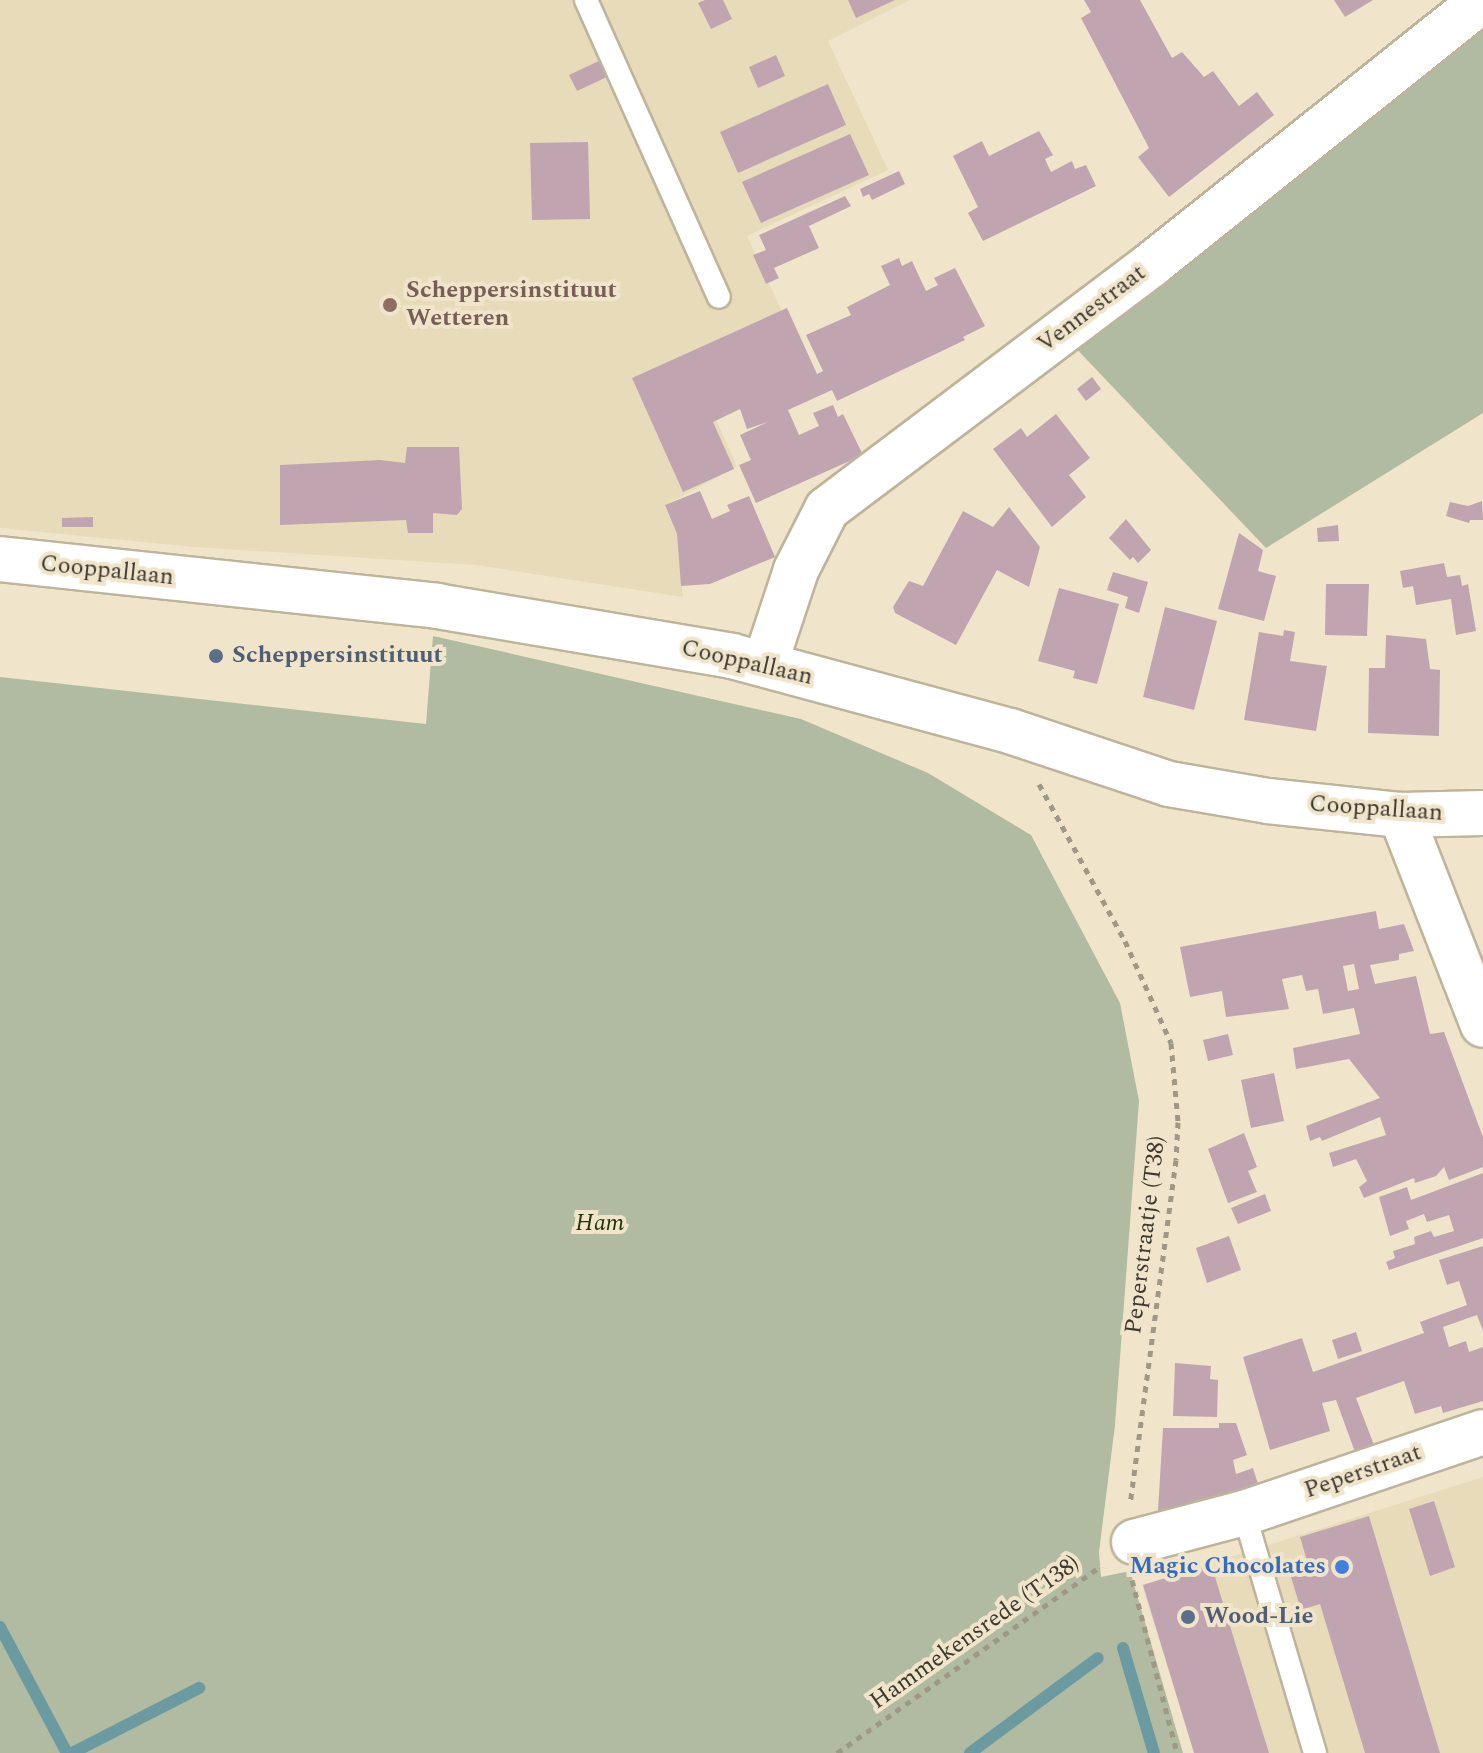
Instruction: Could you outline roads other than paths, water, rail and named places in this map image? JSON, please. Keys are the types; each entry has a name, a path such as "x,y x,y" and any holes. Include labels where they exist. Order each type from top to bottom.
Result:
{"street":[{"name":"Vennestraat","path":"765,664 796,570 827,509 1152,264 1483,0"},
{"name":"Cooppallaan","path":"0,559 437,606 765,664 1010,731 1169,784 1268,801 1401,815 1483,813"},
{"path":"1401,815 1483,1025"},
{"name":"Peperstraat","path":"1134,1542 1244,1513 1483,1432"}],"lane":[{"path":"586,0 719,297"},
{"path":"1244,1513 1315,1753"}],"waterway":[{"path":"0,1627 67,1753"},
{"path":"1123,1648 1154,1753"},
{"path":"970,1753 1098,1658"},
{"path":"72,1753 199,1688"}],"place":[{"name":"Scheppersinstituut Wetteren","path":"390,305"},
{"name":"Scheppersinstituut","path":"216,656"},
{"name":"Magic Chocolates","path":"1342,1567"},
{"name":"Wood-Lie","path":"1188,1617"}],"park label":[{"name":"Ham","path":"600,1224"}]}
